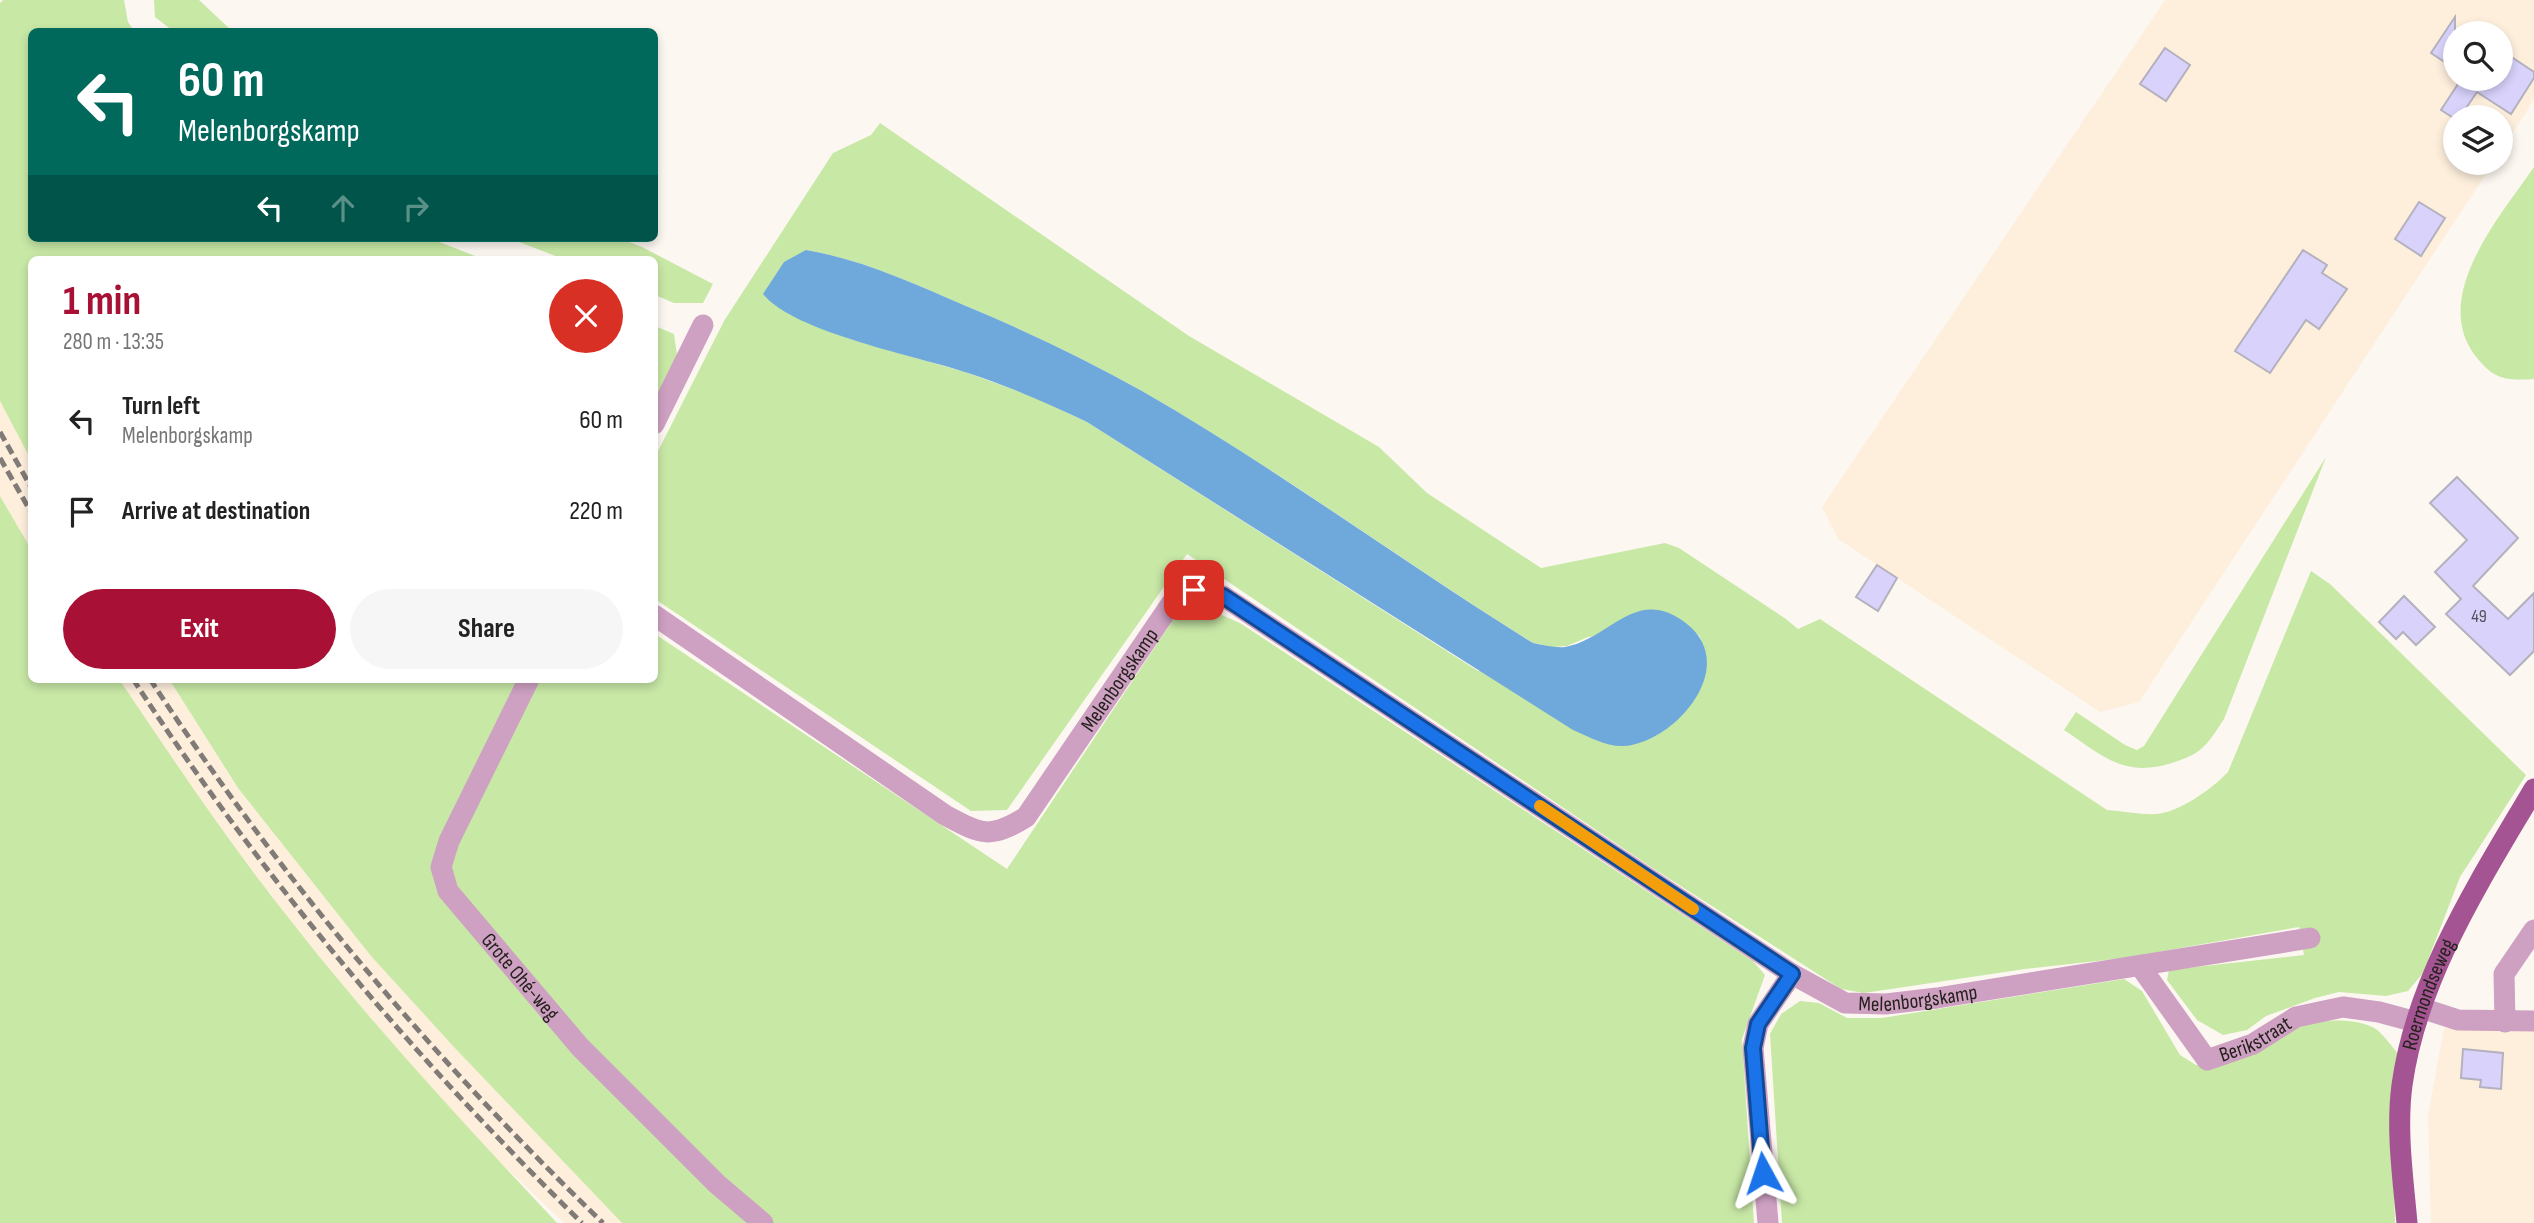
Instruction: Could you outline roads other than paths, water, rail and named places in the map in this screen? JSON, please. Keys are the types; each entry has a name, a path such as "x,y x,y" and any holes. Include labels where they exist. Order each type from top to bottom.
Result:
{"main road":[{"name":"Roermondseweg","path":"2407,1223 2400,1148 2402,1085 2418,1015 2435,970 2458,924 2534,789"}],"street":[{"path":"658,416 703,325"},
{"name":"Melenborgskamp","path":"658,618 945,815 976,831 1004,831 1026,817 1171,604 1194,590 1223,596 1792,974 1844,1003 1886,1004 2310,938"},
{"name":"Grote Ohé-weg","path":"527,683 449,841 441,867 448,891 580,1047 717,1184 763,1223"},
{"path":"2505,1022 2504,974 2534,930"},
{"name":"Berikstraat","path":"2140,966 2207,1060 2253,1044 2296,1017 2343,1007 2418,1015"},
{"path":"1768,1223 1753,1048 1758,1024 1792,974"},
{"path":"2418,1015 2458,1020 2534,1021"}],"water":[{"path":"806,250 847,259 907,281 1033,335 1121,379 1241,451 1533,643 1565,647 1581,642 1638,612 1653,610 1669,613 1687,624 1702,641 1707,660 1704,680 1695,699 1681,717 1644,741 1624,746 1611,745 1573,730 1087,422 968,373 829,332 779,308 763,294 784,262"}],"railway":[{"path":"0,432 28,482"},
{"path":"0,458 28,507"},
{"path":"136,683 234,824 342,963 459,1096 582,1223"},
{"path":"153,683 251,824 361,964 479,1097 603,1223"}]}
